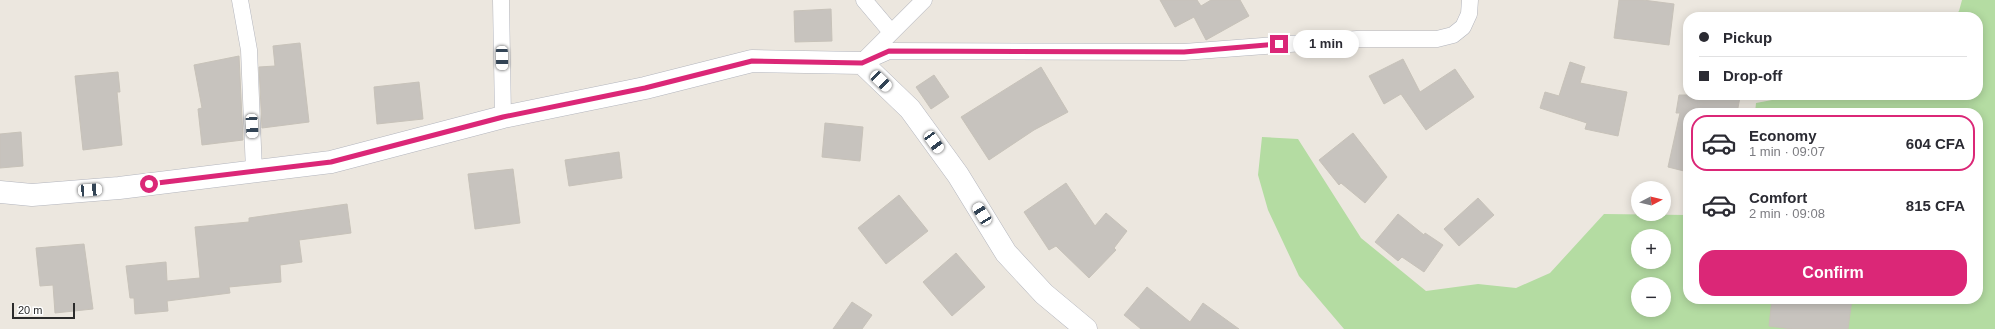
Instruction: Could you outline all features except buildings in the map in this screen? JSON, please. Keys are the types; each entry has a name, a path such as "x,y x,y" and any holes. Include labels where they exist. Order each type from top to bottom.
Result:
{"main road":[{"path":"0,192 32,195 111,189 331,162 503,117 645,88 752,61 862,63 910,109 958,176 1006,253 1044,294 1086,329"}],"street":[{"path":"240,0 249,50 254,171"},
{"path":"501,0 503,117"},
{"path":"864,0 891,32"},
{"path":"862,63 924,0"},
{"path":"862,63 889,51 1184,52 1357,39 1438,39 1453,35 1463,27 1469,14 1470,0"}],"green space":[{"path":"1962,0 1995,0 1995,329 1344,329 1299,276 1268,210 1258,175 1262,137 1298,139 1361,238 1426,291 1478,284 1516,288 1550,273 1604,214 1631,214 1631,221 1671,221 1671,215 1683,215 1683,304 1983,304 1983,108 1756,108 1756,103 1772,100 1983,100 1983,12 1958,12"}],"route":[{"path":"149,184 331,162 503,117 645,88 752,61 862,63 889,51 1184,52 1279,44"}]}
